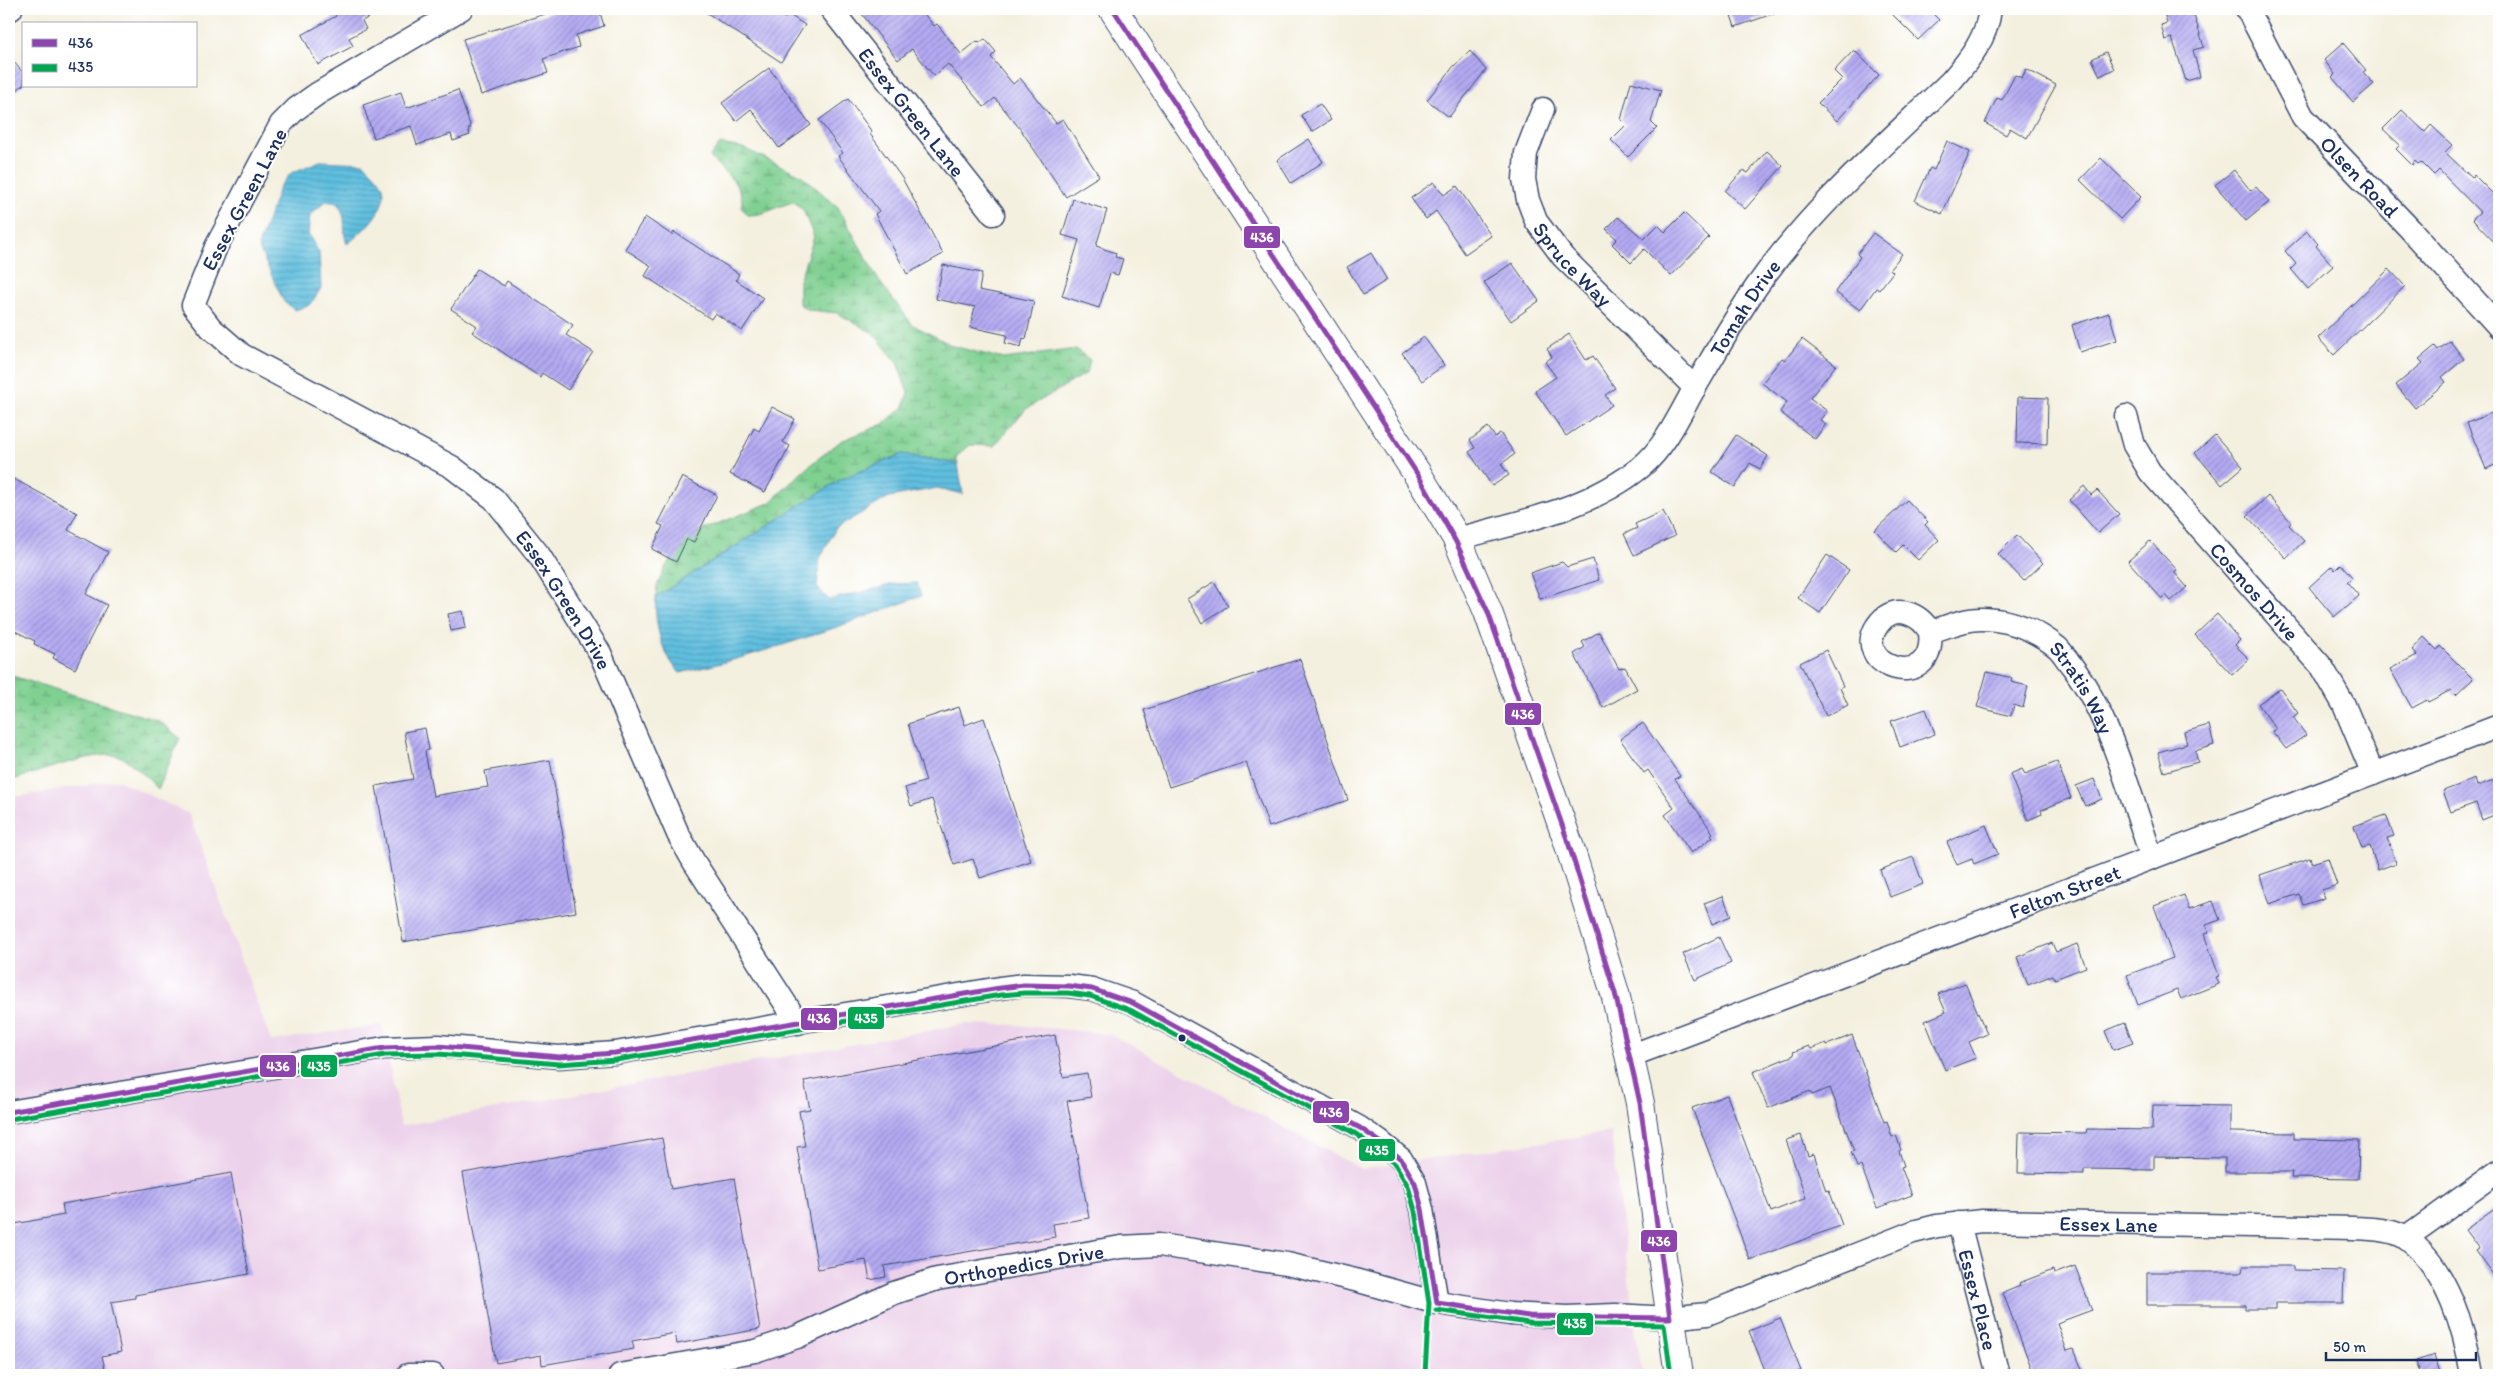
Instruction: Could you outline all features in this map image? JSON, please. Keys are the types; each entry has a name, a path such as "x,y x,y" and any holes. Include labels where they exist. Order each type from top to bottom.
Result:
{"street":[{"name":"Essex Green Lane","path":"193,305 216,247 281,124 296,109 317,94 461,9"},
{"name":"Essex Green Lane","path":"831,9 993,214"},
{"path":"1113,9 1418,475 1457,539 1488,612 1566,836 1615,992 1640,1103 1679,1375"},
{"name":"Tomah Drive","path":"1457,539 1559,512 1593,498 1622,481 1643,465 1659,448 1756,287 1783,251 1812,217 1951,81 1971,58 1982,39 1990,9"},
{"name":"Olsen Road","path":"2247,9 2303,117 2411,230 2499,327"},
{"name":"Spruce Way","path":"1542,109 1526,154 1524,179 1528,200 1536,221 1563,257 1695,388"},
{"name":"Essex Green Drive","path":"193,305 211,328 242,355 452,467 494,499 514,522 563,592 600,653 678,834 694,862 798,1023"},
{"name":"Cosmos Drive","path":"2126,416 2134,445 2150,472 2322,667 2344,705 2373,774"},
{"name":"Stratis Way","path":"1930,632 1956,623 1980,619 1999,621 2034,631 2059,649 2081,678 2100,711 2152,858"},
{"name":"Felton Street","path":"1630,1056 2499,726"},
{"path":"9,1112 384,1048 438,1046 523,1054 585,1056 798,1023 954,994 1024,985 1092,989 1134,1003 1360,1128 1401,1159 1415,1183 1422,1209 1438,1303"},
{"path":"2472,1375 2467,1342 2441,1275 2406,1238 2499,1171"},
{"name":"Essex Lane","path":"1670,1318 1707,1314 1913,1232 1959,1223 1982,1221 2354,1228 2379,1230 2406,1238"},
{"name":"Essex Place","path":"1959,1223 1998,1375"},
{"name":"Orthopedics Drive","path":"620,1375 755,1351 797,1337 894,1293 936,1279 1141,1245 1159,1245 1287,1264 1356,1280 1438,1303 1518,1315 1670,1318"},
{"path":"408,1375 433,1375"}],"shaded area":[{"path":"118,780 189,814 271,1041 382,1025 401,1126 965,1024 1017,1025 1110,1034 1361,1169 1611,1132 1637,1344 1643,1375 9,1375 9,798"}],"green space":[{"path":"720,144 743,148 801,175 838,207 879,281 913,325 953,346 1004,359 1076,349 1090,360 1087,373 1026,409 994,446 970,445 956,457 958,464 902,454 841,479 656,597 657,586 666,566 680,547 702,530 769,503 810,465 841,441 883,424 903,408 908,393 897,362 873,333 837,313 809,310 799,304 799,281 814,237 803,210 794,202 761,214 748,215 741,207 742,200 737,186 710,157"},
{"path":"9,675 159,721 180,738 158,789 129,762 119,756 109,755 81,759 9,781"}],"water":[{"path":"320,161 364,163 380,180 384,195 378,211 367,227 347,244 343,215 338,203 326,201 310,215 308,234 319,252 321,288 310,305 295,310 284,302 258,246 280,186 291,173"},
{"path":"902,454 958,464 963,494 937,488 889,497 836,528 820,558 817,587 829,600 894,584 917,583 921,596 802,639 741,658 680,673 673,665 660,638 656,617 656,597 841,479"}],"building":[{"path":"332,9 384,9 362,21 366,29 349,38 353,46 318,65 302,35 336,16"},
{"path":"562,9 599,9 604,26 576,35 579,47 543,59 548,73 481,95 463,39"},
{"path":"701,9 770,9 785,18 788,14 805,25 781,62"},
{"path":"858,9 920,9 934,26 937,24 961,54 977,41 979,43 985,39 996,52 991,57 1013,84 1020,78 1056,123 1063,119 1099,176 1066,197 1021,130 995,98 984,107 948,64 934,76 912,49 898,60"},
{"path":"1729,9 1781,9 1781,11 1735,27"},
{"path":"1887,9 1928,9 1939,20 1918,40"},
{"path":"2163,9 2192,9 2204,47 2193,50 2200,77 2186,81 2172,38 2165,40 2161,25 2167,23"},
{"path":"2343,43 2366,70 2363,72 2374,84 2353,102 2332,77 2335,74 2324,60"},
{"path":"1854,50 1879,75 1837,121 1818,103 1842,79 1834,71"},
{"path":"1470,51 1486,70 1449,117 1427,100 1454,66"},
{"path":"2106,52 2114,69 2100,76 2092,59"},
{"path":"9,56 22,72 22,86 9,97"},
{"path":"769,68 811,125 779,148 751,109 736,121 722,103"},
{"path":"2026,69 2056,85 2027,138 2010,128 2006,135 1985,123 1997,98 2002,100 2015,75 2022,78"},
{"path":"1631,82 1661,90 1651,122 1657,128 1628,157 1611,140 1626,125 1621,120"},
{"path":"458,90 471,128 468,129 470,135 453,141 451,134 417,145 411,126 374,138 363,105 401,92 406,108"},
{"path":"848,99 872,132 870,134 902,178 943,254 907,274 875,214 879,211 838,156 843,153 819,120"},
{"path":"1320,104 1331,120 1312,132 1301,115"},
{"path":"2402,110 2425,132 2431,125 2452,145 2445,152 2472,178 2474,175 2499,200 2499,247 2472,219 2480,212 2439,170 2434,175 2421,162 2418,164 2415,161 2412,165 2396,149 2400,145 2383,129"},
{"path":"1309,139 1323,162 1291,183 1277,160"},
{"path":"1947,141 1970,152 1942,214 1915,201 1930,168 1934,170"},
{"path":"1767,151 1783,166 1745,209 1725,191 1743,170 1748,173"},
{"path":"2101,158 2141,197 2120,219 2080,180"},
{"path":"2234,170 2251,191 2256,187 2269,202 2246,221 2215,185"},
{"path":"1434,182 1444,195 1457,186 1491,236 1465,254 1436,211 1426,219 1411,198"},
{"path":"1073,199 1107,210 1096,246 1116,253 1115,257 1123,259 1118,275 1110,273 1099,308 1062,296 1079,240 1062,235"},
{"path":"1684,213 1709,237 1671,276 1644,249 1631,263 1612,244 1617,239 1606,229 1618,217 1644,239 1658,225 1665,232"},
{"path":"645,217 672,235 674,232 739,274 736,280 763,298 742,331 715,313 711,319 645,276 651,266 625,249"},
{"path":"2307,231 2318,244 2316,246 2333,266 2308,289 2291,269 2296,264 2285,251"},
{"path":"1873,233 1902,254 1890,269 1893,272 1879,290 1876,288 1860,310 1835,292 1860,257 1857,254"},
{"path":"1371,253 1387,280 1363,295 1347,267"},
{"path":"1512,263 1539,301 1511,321 1484,282"},
{"path":"943,265 982,273 979,290 1034,301 1026,339 1023,338 1021,347 1005,343 1007,335 970,327 975,307 936,299"},
{"path":"477,269 504,286 507,281 573,325 566,335 593,352 568,390 542,373 540,377 472,332 477,326 451,309"},
{"path":"2389,269 2405,286 2334,355 2318,338"},
{"path":"2109,313 2117,340 2080,352 2072,325"},
{"path":"1569,334 1586,360 1593,356 1615,388 1605,395 1612,405 1566,436 1535,391 1556,377 1545,362 1552,357 1547,349"},
{"path":"1424,337 1444,365 1422,381 1402,353"},
{"path":"1802,339 1836,365 1810,398 1827,411 1820,420 1826,424 1815,439 1780,412 1787,402 1762,383 1782,358 1785,360"},
{"path":"2450,341 2464,359 2442,377 2446,382 2415,408 2396,385 2423,363 2419,359 2435,346 2438,350"},
{"path":"2018,397 2048,398 2047,444 2017,443"},
{"path":"772,407 795,419 783,442 790,446 765,492 730,474 754,428 759,431"},
{"path":"2499,410 2499,463 2486,469 2467,423"},
{"path":"1488,427 1495,437 1500,433 1515,454 1501,464 1509,475 1492,486 1469,452 1475,448 1470,440"},
{"path":"1736,435 1768,456 1760,469 1750,463 1735,487 1712,472"},
{"path":"2215,435 2243,467 2222,485 2195,453"},
{"path":"682,477 717,495 694,542 687,539 676,562 652,549 663,526 658,524"},
{"path":"14,479 77,513 68,530 108,552 86,594 107,605 75,669 53,658 55,654 34,644 35,641 9,628 9,488"},
{"path":"2084,486 2091,495 2097,490 2119,514 2098,533 2069,500"},
{"path":"2268,496 2291,522 2289,525 2304,541 2286,558 2247,516"},
{"path":"1907,500 1928,522 1925,525 1939,540 1918,560 1903,545 1896,552 1875,530"},
{"path":"1663,511 1675,536 1634,555 1624,534 1637,528 1635,524"},
{"path":"2017,535 2043,563 2024,581 1998,554"},
{"path":"2150,541 2177,570 2174,572 2187,587 2171,601 2166,595 2162,599 2128,561"},
{"path":"1827,555 1849,570 1820,613 1798,598"},
{"path":"1593,559 1599,580 1540,599 1530,573 1562,562 1567,567"},
{"path":"2341,564 2352,577 2347,582 2359,596 2334,617 2309,587 2332,566 2335,570"},
{"path":"1214,582 1228,606 1202,623 1187,599"},
{"path":"463,611 466,628 451,631 448,614"},
{"path":"2217,614 2240,640 2235,645 2249,659 2232,675 2195,635"},
{"path":"1599,632 1619,669 1625,667 1637,689 1603,708 1574,654 1585,647 1582,642"},
{"path":"2424,637 2437,650 2440,646 2473,679 2456,695 2451,690 2412,708 2390,669 2417,655 2412,650"},
{"path":"1826,650 1843,686 1840,688 1848,705 1826,716 1800,663"},
{"path":"1300,659 1348,800 1269,827 1246,762 1169,787 1144,710"},
{"path":"1987,672 2012,678 2011,682 2028,686 2023,708 2014,705 2011,716 1977,707"},
{"path":"2280,688 2298,713 2293,717 2306,735 2286,749 2272,731 2276,729 2258,704"},
{"path":"959,707 965,725 984,718 1031,861 980,878 973,859 954,865 932,799 911,806 905,788 926,781 908,724"},
{"path":"1926,709 1935,734 1900,747 1891,721"},
{"path":"1643,723 1680,776 1675,779 1713,833 1711,834 1713,837 1691,853 1665,815 1674,808 1648,770 1644,773 1620,739"},
{"path":"2209,725 2214,745 2195,751 2198,762 2164,772 2158,752 2187,744 2184,732"},
{"path":"425,728 429,750 425,751 433,796 488,787 485,771 550,760 576,912 403,942 376,786 413,779 404,732"},
{"path":"2057,762 2071,798 2041,810 2042,814 2028,820 2010,774 2022,769 2025,774"},
{"path":"2499,778 2499,813 2482,820 2476,803 2451,812 2443,791 2475,779 2477,786"},
{"path":"2094,779 2102,799 2085,806 2076,786"},
{"path":"2386,815 2394,836 2387,838 2396,863 2378,870 2370,846 2362,848 2354,826"},
{"path":"1986,825 1998,854 1974,864 1972,859 1957,865 1947,842"},
{"path":"1913,857 1923,884 1890,897 1880,870"},
{"path":"2310,858 2312,863 2328,858 2337,885 2322,890 2325,898 2303,905 2299,894 2269,904 2260,875"},
{"path":"2184,895 2189,909 2213,901 2220,920 2206,925 2208,933 2204,934 2219,976 2216,977 2219,984 2181,999 2177,990 2138,1005 2127,975 2173,958 2154,906"},
{"path":"1723,896 1731,916 1712,924 1704,903"},
{"path":"1719,937 1731,963 1695,980 1683,954"},
{"path":"2052,943 2056,952 2077,944 2086,967 2055,979 2053,975 2028,985 2017,957"},
{"path":"1965,983 1987,1034 1969,1042 1976,1058 1945,1070 1925,1021 1946,1012 1938,994"},
{"path":"2125,1023 2133,1043 2113,1050 2105,1031"},
{"path":"1055,1035 1063,1077 1087,1073 1091,1097 1067,1101 1089,1218 1053,1224 1055,1237 884,1266 886,1277 870,1280 866,1260 818,1269 797,1147 805,1146 799,1111 810,1109 804,1081"},
{"path":"1852,1035 1884,1122 1887,1121 1892,1137 1896,1135 1904,1166 1901,1167 1912,1195 1877,1208 1861,1166 1857,1167 1851,1152 1854,1151 1830,1088 1812,1095 1810,1091 1768,1108 1753,1072 1794,1055 1793,1052 1809,1046 1811,1049 1826,1043 1827,1045"},
{"path":"1727,1095 1771,1212 1806,1198 1786,1140 1801,1135 1808,1156 1814,1154 1826,1191 1829,1190 1842,1225 1750,1260 1692,1108"},
{"path":"2153,1105 2230,1106 2230,1132 2294,1133 2294,1139 2359,1140 2358,1179 2291,1178 2292,1172 2225,1172 2225,1158 2154,1157 2154,1170 2084,1169 2084,1174 2018,1173 2019,1132 2086,1133 2087,1129 2152,1130"},
{"path":"662,1138 671,1189 734,1178 760,1329 677,1344 675,1333 632,1341 634,1349 542,1365 541,1355 496,1363 463,1173"},
{"path":"231,1173 249,1274 135,1295 135,1298 111,1302 121,1352 102,1356 106,1373 92,1375 9,1375 9,1225 64,1215 62,1204"},
{"path":"2499,1206 2499,1283 2476,1251 2479,1249 2465,1230"},
{"path":"2075,1266 2092,1310 2057,1323 2067,1351 2074,1349 2084,1375 2034,1375 2003,1293 2020,1286 2019,1283 2053,1270 2054,1274"},
{"path":"2243,1266 2293,1266 2293,1270 2344,1271 2343,1303 2276,1303 2276,1309 2245,1309 2245,1305 2147,1305 2147,1272 2242,1272"},
{"path":"1780,1318 1801,1371 1789,1375 1767,1375 1749,1331"},
{"path":"2434,1355 2441,1375 2421,1375 2416,1361"}],"transit line":[{"name":"436","path":"9,1112 384,1048 438,1046 559,1057 615,1053 1000,988 1024,985 1069,986 1092,989 1133,1003 1360,1128 1401,1159 1415,1183 1422,1209 1437,1303 1529,1316 1670,1318 1640,1103 1615,993 1569,845 1488,612 1456,542 1418,475 1113,9"},
{"name":"435","path":"10,1119 385,1055 438,1054 559,1064 616,1060 1001,995 1068,993 1090,996 1130,1010 1356,1134 1395,1164 1408,1186 1415,1211 1429,1303 1425,1374"},
{"name":"435","path":"1436,1310 1529,1323 1664,1325 1671,1375"}]}
